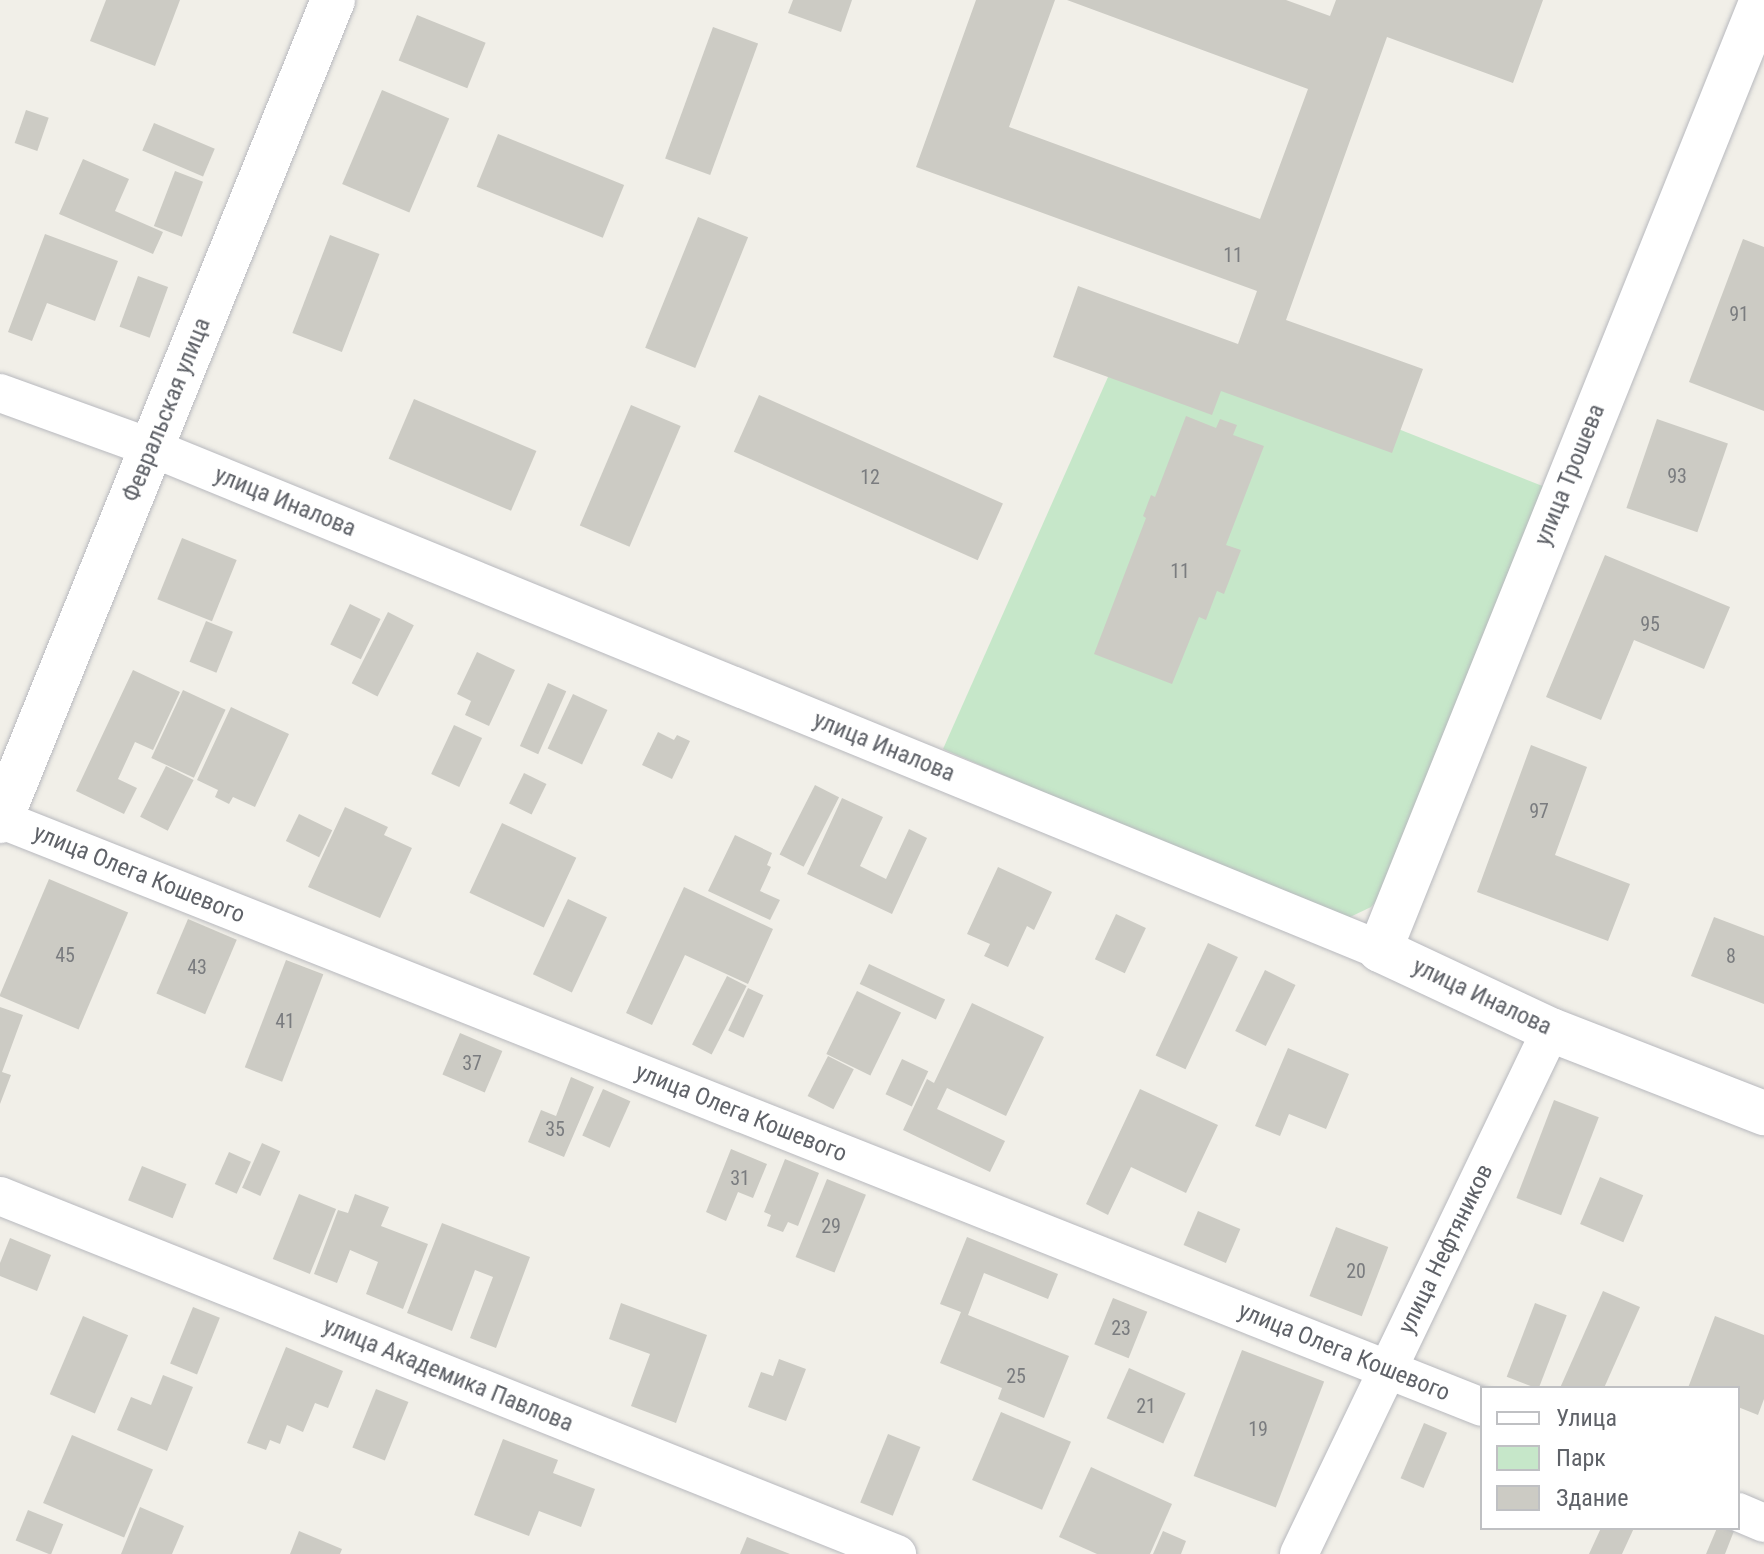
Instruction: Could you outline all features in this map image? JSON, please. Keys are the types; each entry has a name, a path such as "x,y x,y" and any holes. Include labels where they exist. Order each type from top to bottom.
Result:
{"street":[{"name":"Февральская улица","path":"0,820 333,0"},
{"name":"улица Трошева","path":"1380,950 1762,0"},
{"name":"улица Иналова","path":"0,393 152,448 1380,950 1551,1030 1764,1113"},
{"name":"улица Олега Кошевого","path":"0,820 1480,1406"},
{"name":"улица Нефтяников","path":"1299,1554 1551,1030"},
{"name":"улица Академика Павлова","path":"0,1196 897,1554"},
{"path":"1740,1513 1764,1523"}],"green space":[{"path":"1178,342 1545,487 1384,892 1371,907 1348,918 1335,918 943,749 1108,377"}],"building":[{"path":"106,0 180,0 155,66 90,41"},
{"path":"793,0 852,0 841,32 788,13"},
{"path":"976,0 1055,0 1009,127 1260,219 1308,89 1067,0 1286,0 1330,16 1336,0 1543,0 1513,83 1387,37 1286,320 1423,369 1392,453 1221,391 1212,415 1053,357 1078,286 1238,344 1257,291 916,167"},
{"path":"417,15 486,43 467,88 399,60"},
{"path":"713,27 758,43 710,175 665,159"},
{"path":"382,90 449,119 409,212 342,184"},
{"path":"26,110 49,118 37,151 15,143"},
{"path":"154,123 215,149 203,176 142,151"},
{"path":"498,134 624,185 603,238 477,187"},
{"path":"83,159 129,179 115,211 163,232 153,254 59,214"},
{"path":"175,171 203,182 182,237 154,226"},
{"path":"698,217 748,237 695,368 645,348"},
{"path":"45,234 118,261 95,321 47,303 32,341 8,332"},
{"path":"330,235 379,254 342,352 292,333"},
{"path":"1743,239 1764,247 1764,411 1689,382"},
{"path":"138,276 168,287 150,338 120,327"},
{"path":"759,395 1003,504 978,560 734,452"},
{"path":"414,399 536,451 511,511 389,459"},
{"path":"631,405 681,426 630,547 580,526"},
{"path":"1186,416 1216,428 1220,419 1237,425 1233,435 1264,446 1226,545 1241,550 1224,594 1217,591 1206,620 1199,617 1172,684 1094,654 1146,518 1143,516 1151,495 1155,497"},
{"path":"1657,419 1728,443 1697,532 1626,508"},
{"path":"182,538 237,560 212,621 157,599"},
{"path":"1605,555 1730,607 1704,669 1634,640 1601,720 1546,697"},
{"path":"350,604 381,619 361,659 330,644"},
{"path":"388,612 414,625 378,696 352,683"},
{"path":"206,621 233,632 216,673 190,662"},
{"path":"477,652 515,670 489,726 465,715 471,701 457,694"},
{"path":"133,670 180,692 153,750 135,742 118,779 137,788 124,814 76,791"},
{"path":"548,683 566,691 538,754 520,746"},
{"path":"183,690 226,710 194,778 151,758"},
{"path":"573,694 607,710 582,764 548,748"},
{"path":"231,707 289,734 255,807 233,797 229,804 215,797 218,790 197,780"},
{"path":"454,725 482,738 459,787 431,774"},
{"path":"658,732 674,740 677,735 690,741 672,779 642,765"},
{"path":"1531,745 1587,767 1555,855 1630,884 1608,941 1477,892"},
{"path":"166,766 194,780 168,831 140,817"},
{"path":"524,773 546,784 532,815 509,804"},
{"path":"815,785 839,797 804,867 780,854"},
{"path":"842,798 883,817 860,866 886,879 909,829 927,838 892,914 807,874"},
{"path":"345,807 388,827 384,835 412,848 380,918 308,887"},
{"path":"299,814 332,830 319,857 286,841"},
{"path":"502,823 576,858 544,927 469,893"},
{"path":"735,835 772,853 767,865 771,867 760,891 780,900 770,920 708,891"},
{"path":"998,867 1052,892 1034,930 1027,926 1008,967 984,956 990,944 967,934"},
{"path":"49,879 128,913 79,1030 0,996"},
{"path":"684,887 773,929 748,984 685,955 652,1025 626,1013"},
{"path":"568,899 607,917 572,992 533,974"},
{"path":"1116,914 1146,928 1125,973 1095,959"},
{"path":"1714,917 1764,936 1764,1004 1691,976"},
{"path":"188,919 237,940 205,1014 156,994"},
{"path":"1208,943 1238,957 1186,1069 1156,1055"},
{"path":"286,960 323,974 282,1082 245,1067"},
{"path":"869,964 945,999 936,1019 860,984"},
{"path":"1265,970 1296,985 1266,1046 1235,1031"},
{"path":"727,976 747,986 712,1055 692,1045"},
{"path":"748,988 763,995 744,1038 728,1031"},
{"path":"857,991 901,1012 870,1075 826,1054"},
{"path":"972,1003 1044,1037 1006,1116 947,1088 937,1109 1005,1141 990,1172 903,1130 927,1079 934,1083"},
{"path":"0,1007 23,1015 2,1072 11,1075 0,1104"},
{"path":"460,1033 502,1051 485,1092 442,1074"},
{"path":"1288,1048 1349,1074 1326,1129 1289,1114 1280,1136 1255,1126"},
{"path":"828,1056 854,1069 833,1109 808,1096"},
{"path":"902,1059 928,1071 912,1107 886,1094"},
{"path":"571,1077 594,1087 564,1157 528,1142 541,1110 556,1116"},
{"path":"603,1089 630,1101 610,1148 582,1136"},
{"path":"1140,1089 1218,1125 1186,1193 1131,1167 1108,1215 1086,1204"},
{"path":"1554,1100 1599,1117 1561,1215 1516,1198"},
{"path":"262,1143 280,1151 260,1196 242,1188"},
{"path":"731,1149 767,1164 753,1198 738,1192 726,1221 706,1212"},
{"path":"229,1152 251,1162 237,1194 215,1184"},
{"path":"785,1159 819,1173 798,1226 788,1222 783,1232 767,1226 771,1215 764,1212"},
{"path":"142,1166 187,1184 173,1218 128,1200"},
{"path":"1600,1177 1643,1195 1623,1242 1580,1224"},
{"path":"827,1179 866,1195 834,1273 796,1257"},
{"path":"299,1194 336,1209 310,1274 273,1259"},
{"path":"355,1194 389,1207 381,1226 428,1244 403,1309 366,1294 378,1262 350,1250 337,1283 314,1274 338,1210 348,1213"},
{"path":"1198,1211 1240,1229 1226,1263 1184,1245"},
{"path":"442,1223 530,1257 496,1348 470,1338 493,1277 475,1270 452,1331 407,1313"},
{"path":"1336,1227 1388,1247 1362,1316 1309,1296"},
{"path":"967,1237 1058,1274 1048,1299 984,1273 968,1315 1069,1356 1044,1418 998,1399 1002,1388 940,1363 961,1312 940,1304"},
{"path":"10,1238 51,1255 37,1291 0,1276 0,1263"},
{"path":"1603,1291 1640,1307 1605,1386 1561,1386"},
{"path":"1113,1298 1147,1312 1129,1358 1094,1344"},
{"path":"621,1303 707,1335 676,1423 631,1406 650,1354 609,1339"},
{"path":"1535,1303 1567,1315 1540,1386 1507,1377"},
{"path":"193,1307 220,1318 197,1374 170,1364"},
{"path":"83,1316 128,1335 95,1413 50,1394"},
{"path":"1715,1316 1764,1335 1764,1399 1758,1415 1740,1408 1740,1386 1689,1386"},
{"path":"286,1347 343,1371 328,1408 315,1403 303,1432 287,1425 280,1444 270,1440 266,1450 247,1443"},
{"path":"1242,1350 1324,1382 1276,1508 1194,1476"},
{"path":"779,1359 806,1369 786,1421 748,1407 761,1372 773,1376"},
{"path":"1129,1368 1186,1393 1163,1443 1107,1418"},
{"path":"163,1375 193,1387 167,1451 117,1430 131,1397 151,1405"},
{"path":"376,1389 408,1402 385,1461 352,1447"},
{"path":"1001,1412 1071,1442 1042,1510 972,1480"},
{"path":"1424,1423 1447,1433 1424,1488 1401,1478"},
{"path":"888,1434 920,1447 893,1516 860,1503"},
{"path":"72,1435 153,1469 124,1538 43,1503"},
{"path":"503,1439 558,1460 553,1473 595,1489 581,1527 539,1511 529,1536 474,1515"},
{"path":"1091,1467 1172,1504 1150,1554 1097,1554 1059,1537"},
{"path":"140,1507 184,1526 172,1554 121,1554"},
{"path":"28,1510 63,1524 51,1554 16,1541"},
{"path":"1600,1530 1633,1530 1622,1554 1589,1554"},
{"path":"1716,1530 1734,1531 1725,1554 1706,1554"},
{"path":"299,1531 342,1549 340,1554 290,1554"},
{"path":"1163,1531 1186,1541 1181,1554 1153,1554"},
{"path":"747,1537 790,1554 740,1554"}]}
